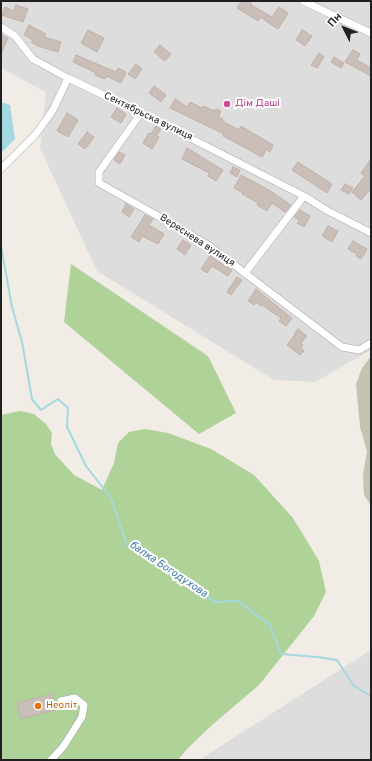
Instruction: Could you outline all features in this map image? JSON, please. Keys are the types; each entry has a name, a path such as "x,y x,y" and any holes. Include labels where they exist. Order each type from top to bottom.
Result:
{"street":[{"path":"303,1 371,33"},
{"name":"Сентябрьска вулиця","path":"1,27 15,36 33,59 304,196 328,211 371,233"},
{"path":"1,169 36,134 53,110 68,78"},
{"name":"Вереснева вулиця","path":"141,113 99,172 99,183 208,245 342,347 359,350 371,343"},
{"path":"245,273 304,196"},
{"path":"50,760 63,747 82,716 84,705 75,698 61,701"}],"shaded area":[{"path":"1,1 371,1 371,350 315,382 274,380 97,271 40,148 46,92 1,68"},
{"path":"371,356 371,506 364,495 363,475 367,451 360,427 356,384 362,368"},
{"path":"371,650 371,760 199,760"}],"green space":[{"path":"71,264 208,356 236,413 199,434 64,322"},
{"path":"20,411 34,414 46,424 52,433 51,444 55,454 74,475 102,490 114,463 118,443 129,432 145,429 168,433 211,449 254,475 293,518 319,561 326,592 314,616 259,685 212,725 187,749 178,760 1,760 1,415"}],"water":[{"path":"1,102 10,105 15,139 1,153"}],"building":[{"path":"242,1 252,1 250,4 272,17 279,7 288,13 278,29 260,17 258,21 237,8"},
{"path":"16,5 28,9 23,22 2,15 5,7 14,11"},
{"path":"29,25 46,34 44,37 61,42 58,52 38,46 31,42 33,40 24,35"},
{"path":"88,30 104,38 97,52 81,43"},
{"path":"302,30 312,36 305,46 296,40"},
{"path":"1,35 8,38 1,54"},
{"path":"160,45 171,54 165,61 154,52"},
{"path":"353,50 360,54 357,60 371,68 371,76 345,62"},
{"path":"319,53 324,57 317,68 311,65"},
{"path":"76,55 116,72 118,68 126,72 121,83 106,76 105,79 95,75 96,73 73,62"},
{"path":"334,57 344,63 341,68 331,62"},
{"path":"136,64 142,69 135,79 128,74"},
{"path":"154,86 166,95 161,102 149,93"},
{"path":"175,99 187,107 190,102 202,108 203,106 215,111 216,109 221,111 218,117 223,119 222,121 239,130 241,126 273,145 270,152 266,150 262,157 223,136 224,134 170,108"},
{"path":"117,108 126,114 121,123 111,117"},
{"path":"67,113 78,120 68,137 57,131"},
{"path":"156,126 161,129 156,136 159,137 152,149 143,143 149,133 151,134"},
{"path":"87,132 94,137 85,149 78,144"},
{"path":"187,148 223,170 216,181 208,176 209,173 182,159"},
{"path":"119,152 125,155 120,164 114,160"},
{"path":"371,159 371,188 361,200 352,192 365,176 361,173"},
{"path":"298,162 332,184 327,193 292,170"},
{"path":"233,167 240,170 237,177 230,173"},
{"path":"241,175 269,190 291,205 285,212 272,203 267,211 257,205 258,203 234,188"},
{"path":"345,184 353,188 349,194 341,190"},
{"path":"126,204 134,209 129,217 122,212"},
{"path":"300,210 310,216 304,227 297,223 299,220 294,217"},
{"path":"145,215 153,219 149,225 164,234 158,244 142,236 139,242 131,237"},
{"path":"328,226 338,231 332,242 322,236"},
{"path":"183,240 191,245 185,255 177,249"},
{"path":"353,241 367,249 361,259 356,256 357,254 348,249"},
{"path":"210,256 232,270 228,276 212,266 207,273 201,269"},
{"path":"237,277 242,280 231,295 227,292"},
{"path":"256,289 292,318 286,326 279,321 281,318 262,305 261,306 256,302 254,305 248,301"},
{"path":"298,329 307,336 301,343 303,345 301,348 304,351 300,355 287,345"},
{"path":"52,694 56,710 21,719 17,703"}],"waterway":[{"name":"балка Богодухова","path":"1,246 12,307 22,342 32,399 41,410 58,399 68,408 67,427 86,466 111,498 127,545 156,560 215,602 238,601 270,625 281,654 337,660 354,686 371,696"}],"place":[{"name":"Дім Даші","path":"227,104"},
{"name":"Неоліт","path":"38,706"}]}
